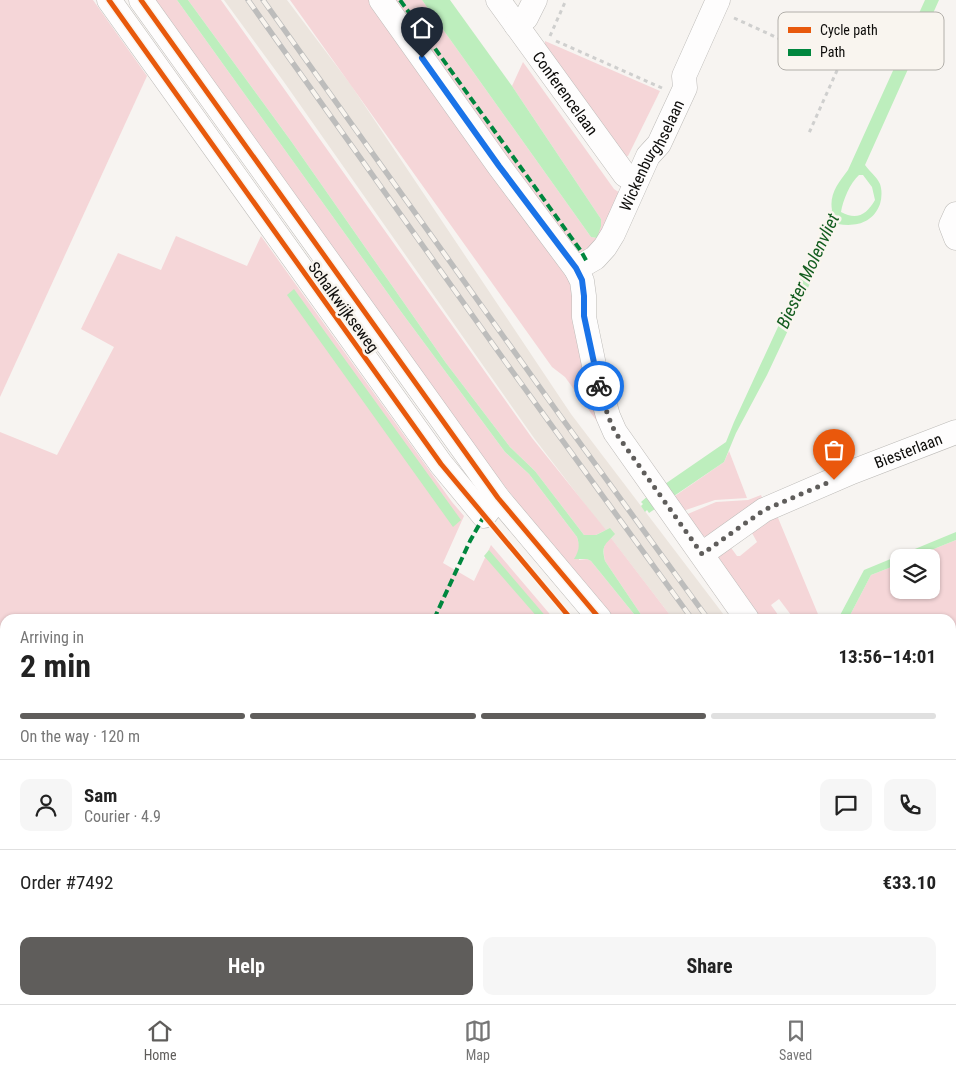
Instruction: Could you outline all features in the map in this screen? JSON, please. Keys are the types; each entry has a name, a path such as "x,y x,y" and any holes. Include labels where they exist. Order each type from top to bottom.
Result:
{"street":[{"name":"Schalkwijkseweg","path":"109,0 441,464 491,507 595,614"},
{"name":"Schalkwijkseweg","path":"141,0 491,507"},
{"path":"381,0 499,166 576,268 582,280 584,316 595,370 608,416 615,432 744,614"},
{"name":"Conferencelaan","path":"498,0 624,175 636,181"},
{"path":"516,25 526,18 535,0"},
{"name":"Wickenburghselaan","path":"576,268 595,258 614,234 648,156 659,144 686,88 684,76 716,4"},
{"name":"Biesterlaan","path":"702,554 764,510 852,472 956,432"}],"path":[{"path":"566,0 551,32 550,37 552,40 681,97"},
{"path":"716,4 778,35"},
{"path":"809,132 837,70"}],"shaded area":[{"path":"0,0 93,0 147,76 0,397"},
{"path":"151,0 177,0 402,313 505,452 529,474 577,537 579,560 587,559 591,561 634,614 609,614 551,545 433,392"},
{"path":"188,0 221,0 532,438 606,530 596,535 584,535 535,471 510,447 446,363 291,141"},
{"path":"224,0 287,0 351,85 571,414 723,614 669,614 534,438 284,82"},
{"path":"290,0 373,0 569,274 627,463 565,377 552,367"},
{"path":"387,0 422,0 591,237 597,238 601,219 512,86 523,62 614,189 623,195 601,243 579,254"},
{"path":"545,41 660,91 628,156 624,157 545,50"},
{"path":"176,236 247,266 261,236 464,516 443,563 474,581 491,545 550,614 0,614 0,432 57,455 114,347 81,329 118,253 161,270"},
{"path":"729,451 747,498 715,500 683,511 672,498 724,462"},
{"path":"761,495 764,503 709,537 701,536 683,516 716,502 748,500"},
{"path":"776,513 818,614 790,614 779,599 771,605 777,614 753,614 718,562 718,555 729,545 737,556 740,556 757,542 752,533"},
{"path":"611,538 669,614 641,614 605,561 604,548"},
{"path":"956,540 956,614 851,614 871,575 890,568 890,599 940,599 940,549 934,549"}],"water":[{"path":"177,0 188,0 291,141 446,363 510,447 535,471 584,535 596,535 610,528 615,534 606,543 604,548 605,561 641,614 634,614 591,561 587,559 574,559 578,548 577,537 529,474 505,452 402,313"},
{"path":"422,0 450,0 512,86 601,219 597,238 591,237"},
{"path":"925,0 939,0 934,12 920,12"},
{"name":"Biester Molenvliet","path":"893,70 908,70 865,165 881,186 881,199 877,210 873,216 863,222 851,225 838,224 767,375 736,433 724,462 649,513 647,510 645,512 641,502 649,495 726,442 832,210 833,193 848,170","holes":["859,175 863,175 872,187 875,200 869,209 857,216 841,212 845,197"]},
{"path":"294,289 461,520 453,527 287,295"},
{"path":"956,532 956,540 934,549 915,549"},
{"path":"489,550 544,614 535,614 484,556"},
{"path":"890,559 890,568 871,575 851,614 841,614 864,570"}],"railway":[{"path":"248,0 507,364 688,614"},
{"path":"263,0 704,614"}],"marked path":[{"path":"400,0 581,251 587,262"},
{"path":"436,614 470,541 484,516"}],"cycle path":[{"path":"109,0 441,464 567,614"},
{"path":"141,0 498,498 596,614"}],"way so far":[{"path":"599,386 615,432 702,554 764,510 834,480"}],"route":[{"path":"422,58 499,166 576,268 582,280 584,316 599,386"}]}
